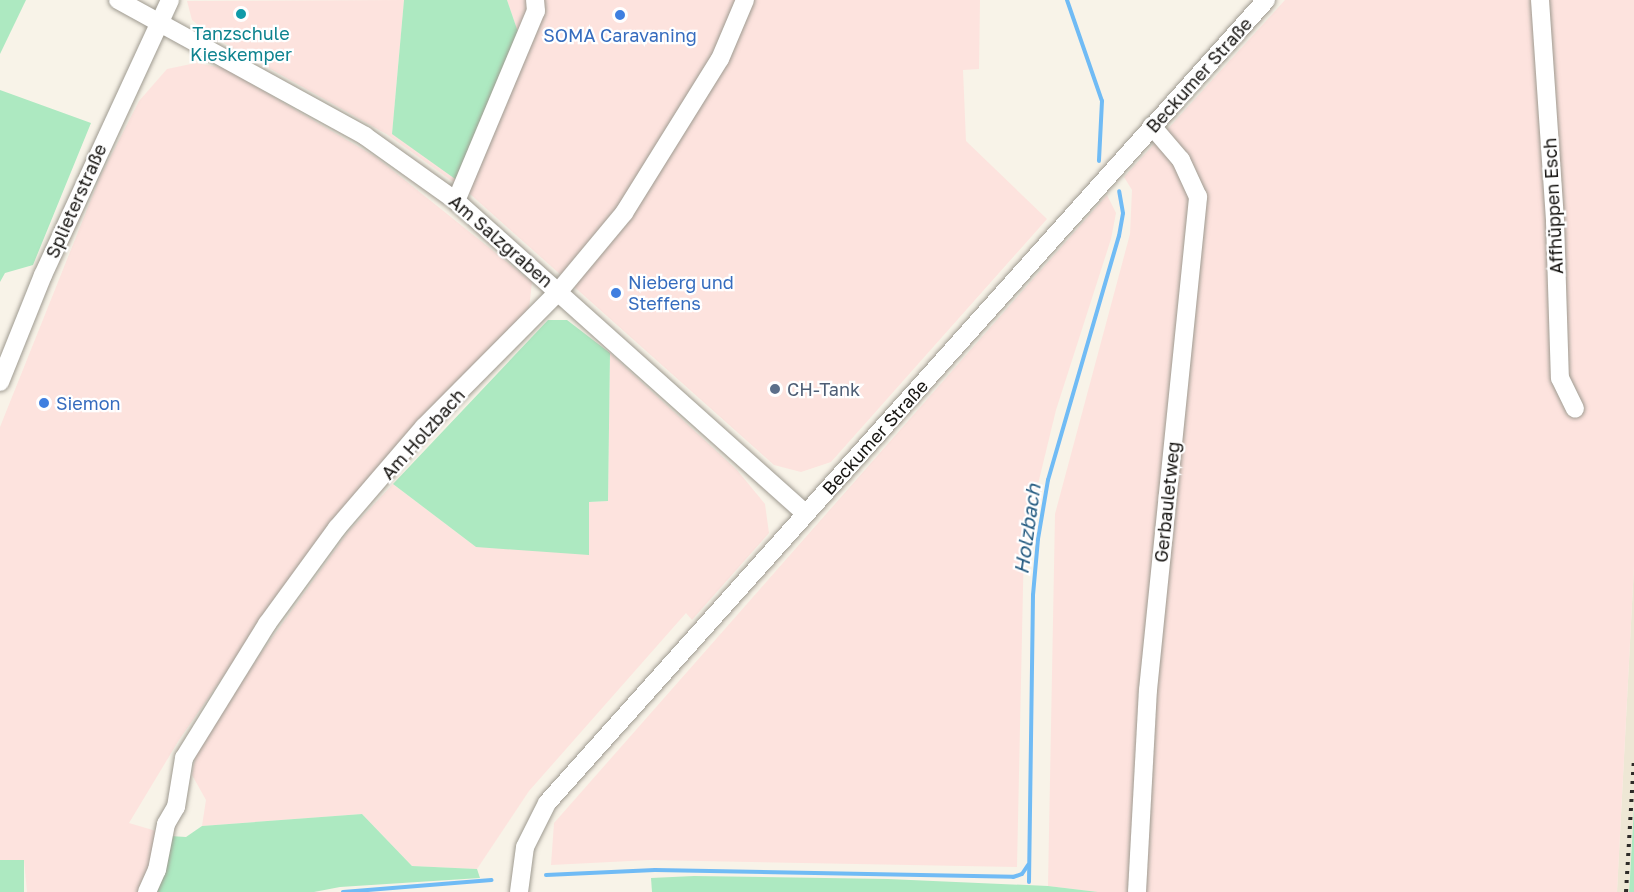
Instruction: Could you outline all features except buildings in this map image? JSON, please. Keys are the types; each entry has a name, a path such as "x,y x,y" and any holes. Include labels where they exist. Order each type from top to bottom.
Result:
{"street":[{"path":"118,0 158,22"},
{"name":"Splieterstraße","path":"0,382 43,275 170,0"},
{"path":"456,201 536,11 535,0"},
{"name":"Am Holzbach","path":"147,891 157,870 166,824 176,807 184,758 267,624 332,536 424,427 559,291 624,213 668,146 720,58 745,0"},
{"name":"Affhüppen Esch","path":"1540,0 1555,222 1560,378 1575,409"},
{"name":"Beckumer Straße","path":"519,892 525,847 548,803 1262,1"},
{"name":"Am Salzgraben","path":"158,22 365,136 456,201 806,513"},
{"name":"Gerbauletweg","path":"1137,892 1149,676 1198,197 1181,160 1152,126"}],"shaded area":[{"path":"404,0 392,134 519,35 507,0 980,0 979,69 963,70 966,141 1047,219 831,462 801,472 774,465 470,194 388,135 210,35 192,20 187,1"},
{"path":"1285,0 1634,0 1634,566 1617,892 1098,892 1048,886 1055,514 1130,234 1132,190 1124,177"},
{"path":"196,63 224,68 376,157 532,282 529,309 330,523 179,740 129,823 156,831 150,867 139,892 27,892 24,860 0,860 0,427 100,177 139,101 167,69"},
{"path":"1107,195 1116,213 1111,239 1056,410 1024,542 1017,867 650,860 551,865 554,823"},
{"path":"610,353 737,470 765,504 769,533 692,620 686,613 529,791 477,869 412,866 362,814 202,826 206,800 192,775 196,753 259,656 348,532 393,484 476,547 589,502 608,501"},
{"path":"1634,566 1634,806 1629,892 1617,892"}],"green space":[{"path":"0,0 26,0 0,54"},
{"path":"404,0 507,0 519,35 458,181 392,134"},
{"path":"0,90 91,123 33,265 5,273 0,282"},
{"path":"548,320 567,320 610,353 608,501 589,502 589,555 476,547 393,484"},
{"path":"1634,806 1634,892 1629,892 1630,877"},
{"path":"362,814 412,866 477,869 480,878 340,887 314,892 155,892 170,836 186,837 202,826"},
{"path":"0,860 24,860 24,892 0,892"},
{"path":"694,876 888,879 1048,886 1098,892 652,892 651,878"}],"waterway":[{"name":"Holzbach","path":"1067,0 1102,101 1099,161"},
{"name":"Holzbach","path":"1029,882 1033,595 1038,539 1048,480 1119,236 1123,213 1119,191"},
{"path":"546,875 655,870 1013,877 1022,874 1028,865"},
{"path":"343,892 492,880"}],"railway":[{"path":"1626,892 1634,757"}],"place":[{"name":"Tanzschule Kieskemper","path":"241,14"},
{"name":"SOMA Caravaning","path":"620,15"},
{"name":"Nieberg und Steffens","path":"616,293"},
{"name":"CH-Tank","path":"775,389"},
{"name":"Siemon","path":"44,403"}]}
